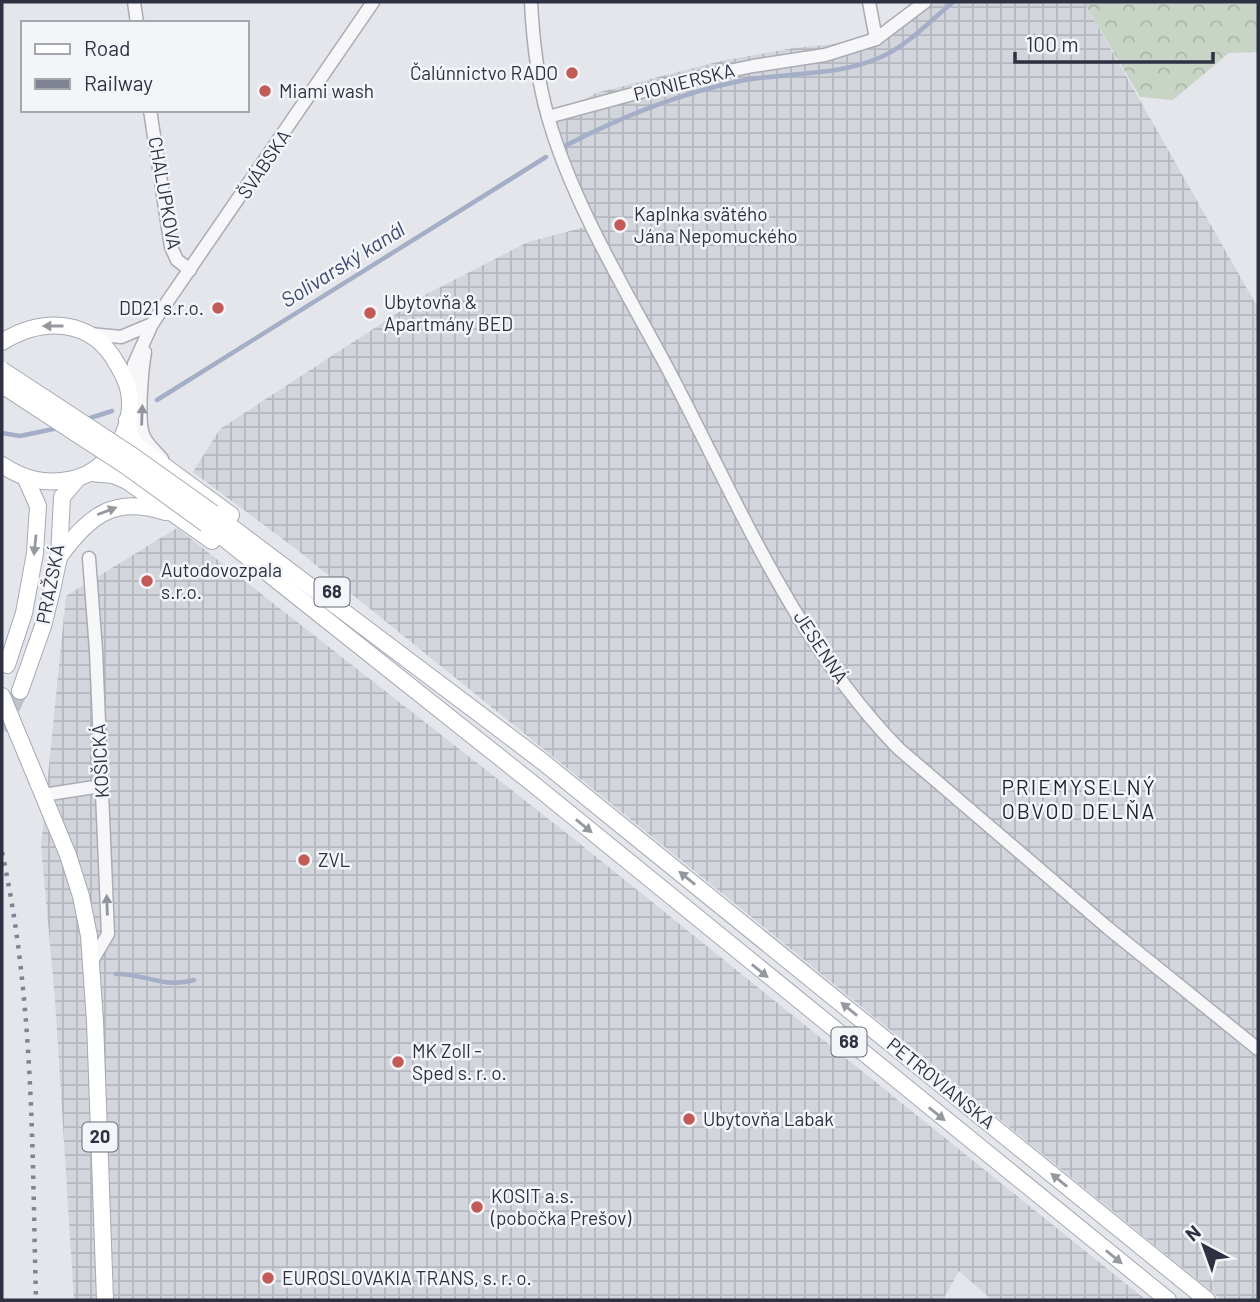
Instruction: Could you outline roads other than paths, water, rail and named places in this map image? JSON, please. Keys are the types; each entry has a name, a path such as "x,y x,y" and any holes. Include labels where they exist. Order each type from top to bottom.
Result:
{"main road":[{"path":"2,342 9,333 58,325 74,327 90,334 110,352 129,389 127,420"},
{"path":"2,370 133,456 203,521"},
{"path":"2,386 126,466 543,762"},
{"name":"68","path":"127,420 131,435 138,446 459,688 543,762"},
{"name":"PRAŽSKÁ","path":"20,691 43,626 59,557 62,497 85,475 104,464 114,451 127,420"},
{"path":"2,466 15,476 60,482 85,475 114,475 203,521"},
{"name":"PRAŽSKÁ","path":"7,665 27,601 38,506 15,476"},
{"path":"59,557 81,528 98,514 119,507 151,507 203,521"},
{"name":"PETROVIANSKA","path":"203,521 532,783 1168,1300"},
{"name":"KOŠICKÁ","path":"2,696 68,855 81,897 92,961 105,1300"},
{"name":"PETROVIANSKA","path":"543,762 1208,1300"}],"street":[{"path":"134,2 137,21"},
{"name":"ŠVÁBSKA","path":"129,389 134,364 152,324 373,2"},
{"path":"531,2 534,53 548,117"},
{"path":"869,2 876,39"},
{"name":"PIONIERSKA","path":"548,117 681,81 825,55 876,39 925,2"},
{"name":"CHALUPKOVA","path":"150,112 171,247 177,260 190,270"},
{"name":"JESENNÁ","path":"548,117 588,215 623,287 769,567 834,671 899,749 1108,928 1258,1049"},
{"path":"90,334 121,337 152,324"},
{"path":"152,324 140,375 141,425 149,443 173,472"},
{"name":"KOŠICKÁ","path":"89,558 108,934 92,961"},
{"path":"43,795 101,786"}],"waterway":[{"name":"Solivarský kanál","path":"561,148 626,117 693,93 757,78 847,68 881,57 900,46 953,2"},
{"name":"Solivarský kanál","path":"157,400 546,157"},
{"name":"Solivarský kanál","path":"87,419 112,411"},
{"name":"Solivarský kanál","path":"2,433 20,436 58,428"},
{"path":"116,974 173,983 194,980"}],"tunnel":[{"path":"2,730 20,691"}],"railway":[{"path":"2,852 26,1019 36,1300"}],"place":[{"name":"Čalúnnictvo RADO","path":"572,73"},
{"name":"Miami wash","path":"265,91"},
{"name":"Kaplnka svätého Jána Nepomuckého","path":"620,225"},
{"name":"DD21 s.r.o.","path":"218,308"},
{"name":"Ubytovňa & Apartmány BED","path":"370,313"},
{"name":"Autodovozpala s.r.o.","path":"147,581"},
{"name":"ZVL","path":"304,860"},
{"name":"MK Zoll - Sped s. r. o.","path":"398,1062"},
{"name":"Ubytovňa Labak","path":"689,1119"},
{"name":"KOSIT a.s. (pobočka Prešov)","path":"477,1207"},
{"name":"EUROSLOVAKIA TRANS, s. r. o.","path":"268,1278"}],"district":[{"name":"PRIEMYSELNÝ OBVOD DELŇA","path":"1079,800"}]}
